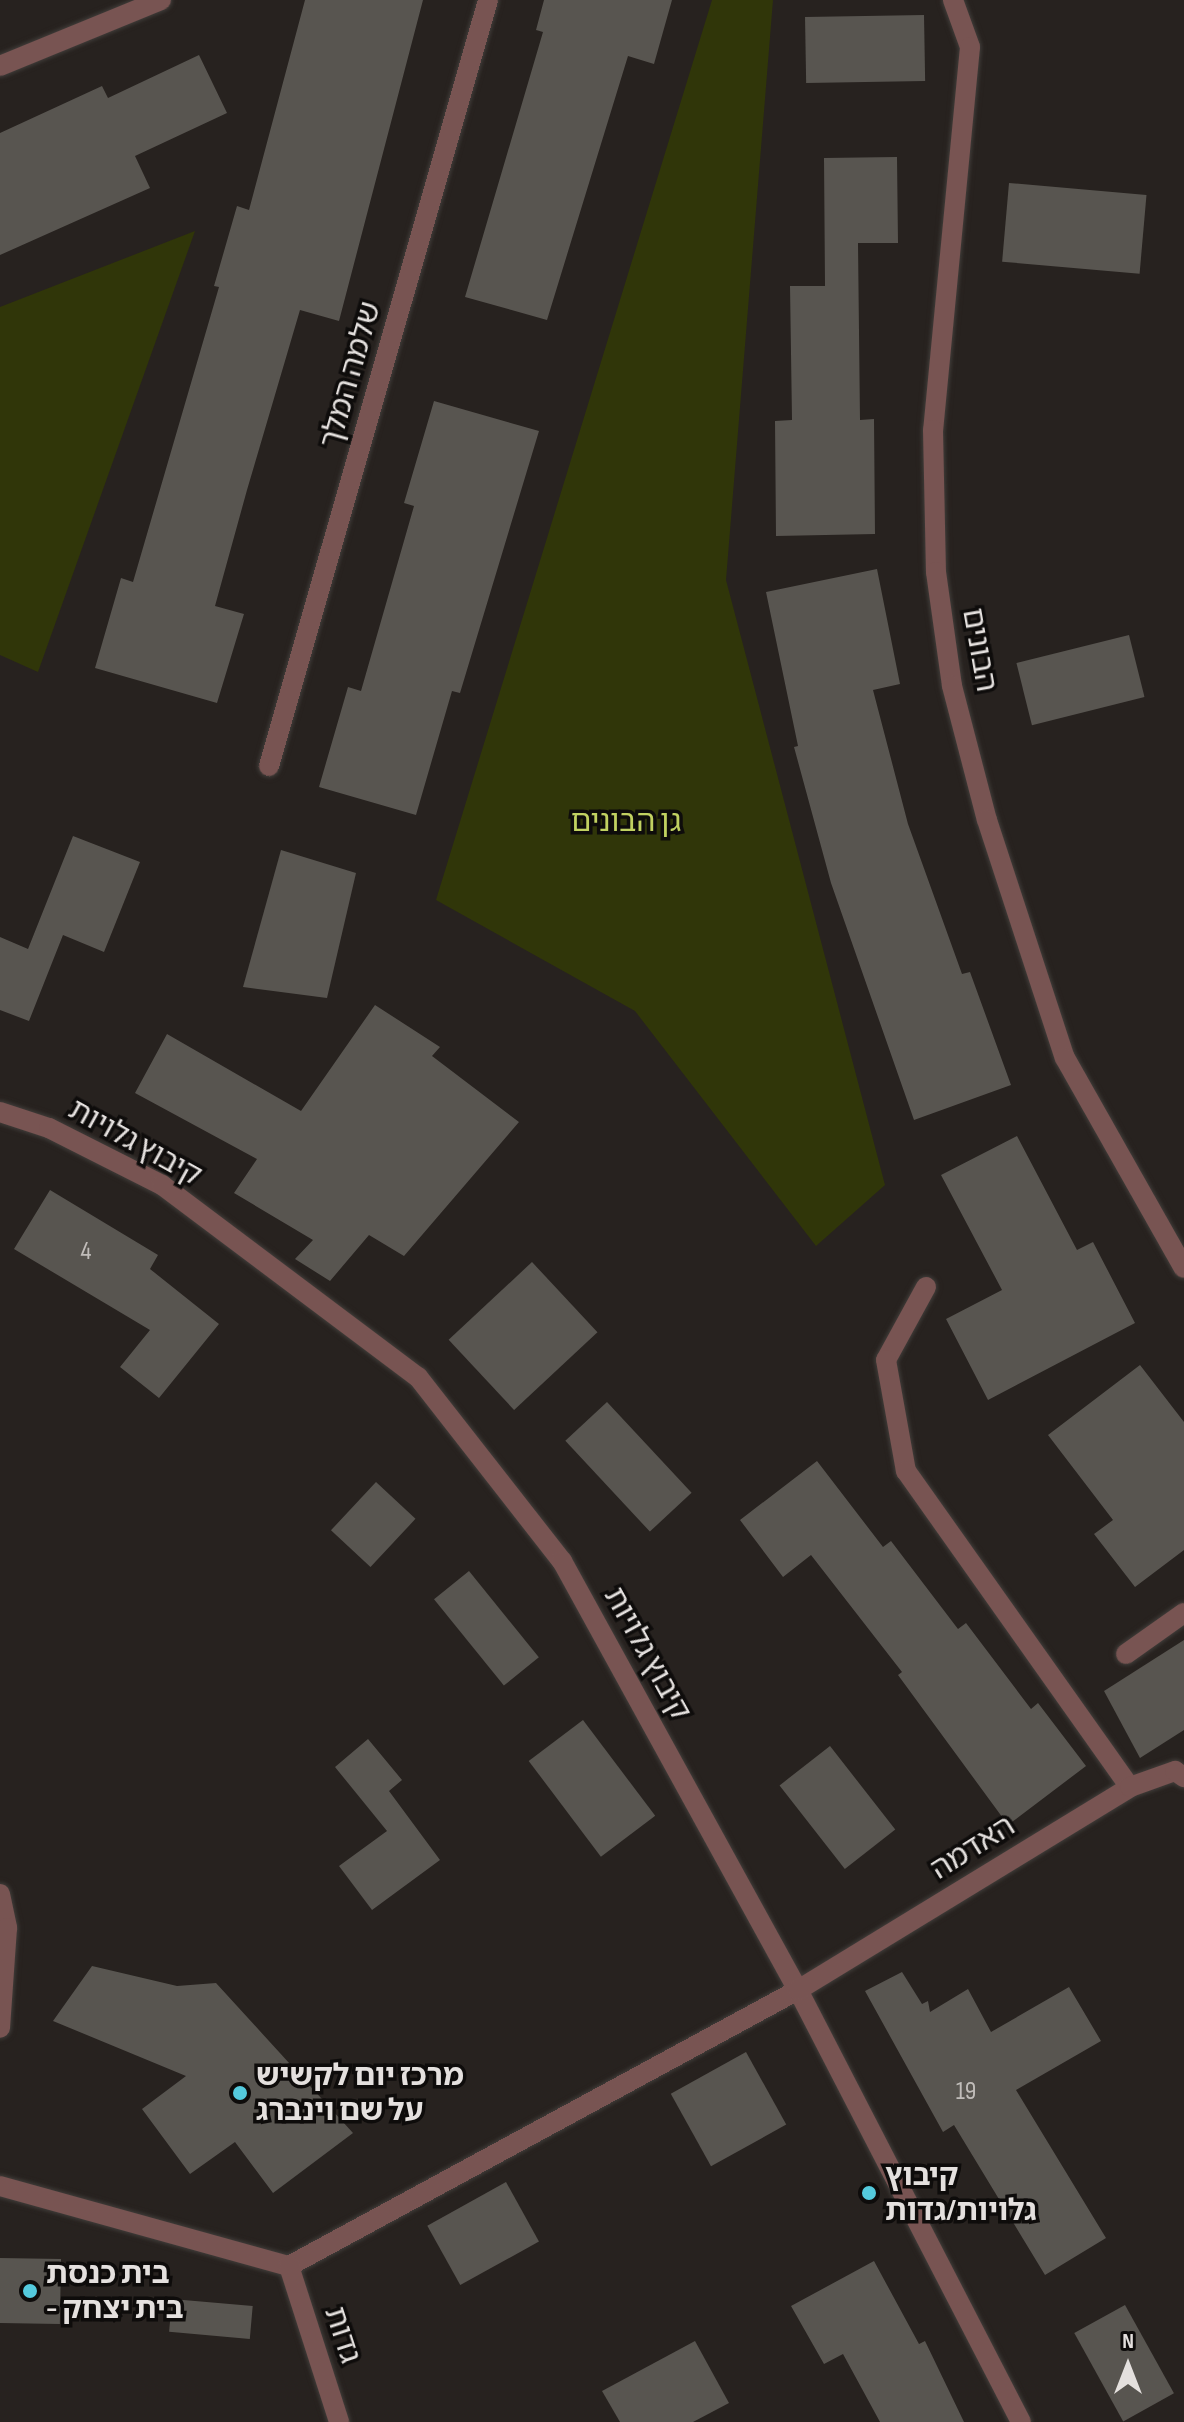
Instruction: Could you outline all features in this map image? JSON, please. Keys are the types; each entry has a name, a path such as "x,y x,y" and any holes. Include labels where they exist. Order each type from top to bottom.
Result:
{"street":[{"path":"0,66 161,0"},
{"name":"שלמה המלך","path":"269,766 488,0"},
{"name":"הבונים","path":"953,0 970,47 933,430 936,572 952,686 987,820 1065,1058 1184,1268"},
{"name":"קיבוץ גלויות","path":"0,1112 49,1128 162,1185 418,1377 562,1561 798,1990 1021,2422"},
{"path":"926,1287 886,1360 906,1471 1130,1787"},
{"path":"1126,1654 1184,1613"},
{"name":"האדמה","path":"289,2266 798,1990 1130,1787 1175,1771 1184,1777"},
{"path":"0,1894 7,1928 0,2028"},
{"path":"0,2186 289,2266"},
{"name":"גדות","path":"289,2266 339,2422"}],"green space":[{"name":"גן הבונים","path":"712,0 773,0 726,580 885,1185 816,1246 635,1011 436,900"},
{"path":"195,231 38,672 0,655 0,307"}],"building":[{"path":"305,0 423,0 339,321 300,310 247,490 215,606 244,614 217,703 95,668 121,578 133,582 219,287 214,286 237,206 249,210"},
{"path":"544,0 672,0 654,64 628,56 547,320 465,297 543,32 536,30"},
{"path":"924,15 925,81 806,83 805,17"},
{"path":"199,55 227,113 135,156 150,188 0,255 0,133 102,86 108,98"},
{"path":"897,157 898,243 858,243 860,420 874,419 875,534 776,536 775,421 792,420 790,286 825,286 824,158"},
{"path":"1009,183 1146,195 1140,274 1002,262"},
{"path":"434,401 539,431 460,693 452,691 416,815 319,787 348,687 361,691 414,506 404,503"},
{"path":"877,569 900,684 873,690 908,824 962,974 970,972 1011,1085 914,1120 831,883 794,747 798,746 766,592"},
{"path":"1129,635 1144,697 1032,725 1016,663"},
{"path":"73,836 140,862 104,952 63,935 29,1021 0,1010 0,937 28,949"},
{"path":"281,850 356,873 327,998 243,987"},
{"path":"375,1005 440,1047 432,1056 519,1122 404,1256 369,1235 330,1281 295,1259 313,1240 234,1193 257,1159 135,1093 167,1034 301,1111"},
{"path":"1017,1136 1077,1250 1093,1242 1135,1323 988,1400 946,1319 1002,1290 941,1175"},
{"path":"50,1190 158,1255 150,1269 219,1324 159,1398 120,1367 150,1330 14,1249"},
{"path":"532,1262 597,1332 514,1410 449,1340"},
{"path":"1140,1365 1184,1422 1184,1550 1135,1587 1094,1534 1113,1520 1048,1435"},
{"path":"607,1402 692,1493 650,1532 565,1441"},
{"path":"817,1461 883,1547 891,1541 958,1629 966,1623 1031,1709 1038,1703 1086,1766 1008,1825 898,1675 902,1672 811,1555 783,1577 740,1520"},
{"path":"376,1482 415,1519 370,1567 331,1530"},
{"path":"469,1571 539,1657 504,1686 434,1599"},
{"path":"1184,1640 1184,1730 1140,1758 1104,1691"},
{"path":"583,1720 655,1816 601,1857 529,1761"},
{"path":"368,1739 402,1780 389,1791 440,1860 372,1910 339,1866 387,1831 335,1767"},
{"path":"830,1746 895,1830 845,1869 780,1785"},
{"name":"מרכז יום לקשיש על שם וינברג","path":"92,1966 177,1986 216,1983 353,2133 273,2193 235,2142 190,2174 142,2109 186,2076 53,2021"},
{"path":"902,1972 922,2004 928,2001 930,2012 968,1989 991,2032 1069,1987 1101,2041 1016,2090 1106,2238 1045,2275 954,2125 943,2132 865,1991"},
{"path":"746,2052 786,2125 711,2166 671,2094"},
{"path":"506,2182 539,2241 460,2285 427,2226"},
{"name":"בית כנסת - בית יצחק","path":"0,2258 61,2259 60,2324 0,2323"},
{"path":"874,2261 919,2344 925,2341 964,2422 880,2422 843,2354 824,2364 791,2306"},
{"path":"172,2299 253,2306 250,2339 169,2332"},
{"path":"1125,2305 1174,2393 1123,2421 1074,2333"},
{"path":"695,2341 729,2403 693,2422 620,2422 602,2391"}],"place":[{"name":"מרכז יום לקשיש על שם וינברג","path":"240,2093"},
{"name":"קיבוץ גלויות/גדות","path":"869,2193"},
{"name":"בית כנסת - בית יצחק","path":"30,2291"}]}
